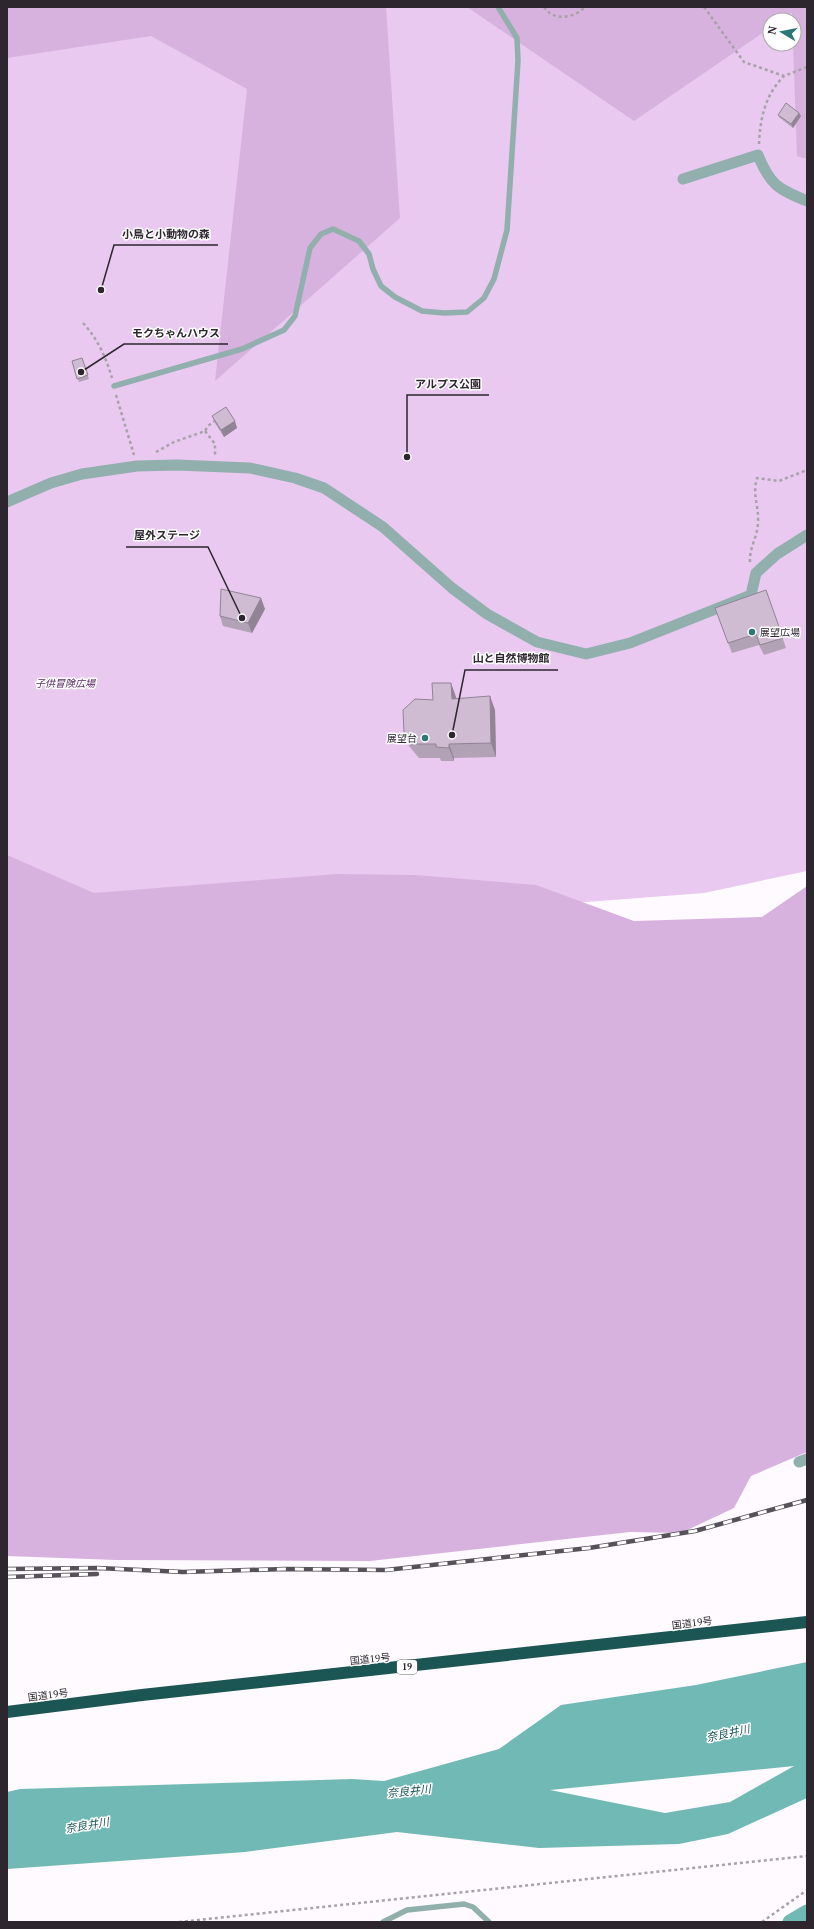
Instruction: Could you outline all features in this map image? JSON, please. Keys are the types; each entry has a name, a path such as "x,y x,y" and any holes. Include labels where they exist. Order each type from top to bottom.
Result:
{"highway":[{"name":"国道19号","path":"7,1712 142,1695 807,1622"}],"street":[{"path":"683,179 758,155 766,175 785,192 807,201"},
{"path":"7,502 51,483 82,474 137,466 177,465 250,468 295,478 324,488 383,527 452,588 487,614 537,642 586,654 630,643 751,595 756,573 777,554 807,535"}],"lane":[{"path":"114,386 242,349 284,330 295,316 310,248 321,234 333,229 359,241 369,254 373,269 381,286 395,297 422,310 444,313 467,312 484,298 494,279 507,230 518,61 517,38 498,7"},
{"path":"383,1922 407,1910 464,1904 473,1907 489,1922"}],"path":[{"path":"544,7 548,12 562,17 577,15 585,7"},
{"path":"704,7 744,62 784,76"},
{"path":"758,155 760,120 775,85 784,76 807,67"},
{"path":"137,466 174,442 205,431 208,426 221,417"},
{"path":"205,431 215,444"},
{"path":"750,568 749,554 758,522 754,489 757,478 779,481 807,470"},
{"path":"179,1922 807,1856"},
{"path":"762,1922 807,1890"}],"green space":[{"name":"子供冒険広場","path":"7,7 807,7 807,871 704,893 183,933 7,1003"}],"shaded area":[{"path":"7,7 386,7 400,218 215,381 247,89 151,36 7,58"},
{"path":"467,7 807,7 807,159 797,156 793,52 802,52 802,12 762,12 762,33 634,121"},
{"path":"7,855 94,893 337,874 415,875 536,885 634,921 762,917 807,886 807,1452 751,1476 734,1508 681,1533 630,1532 370,1561 116,1560 7,1556"}],"water":[{"name":"奈良井川","path":"807,1662 807,1798 728,1834 679,1844 539,1848 397,1832 245,1852 7,1869 7,1792 20,1789 352,1779 384,1781 499,1749 561,1705 696,1685","holes":["794,1766 730,1802 665,1813 550,1790"]}],"building":[{"path":"786,103 799,113 791,124 778,115"},
{"path":"82,358 88,375 77,379 72,361"},
{"path":"226,407 235,421 221,430 212,416"},
{"path":"221,589 261,598 248,623 220,616"},
{"name":"展望広場","path":"766,590 783,638 760,645 756,634 728,643 715,608"},
{"path":"432,683 451,683 452,699 490,696 491,743 449,744 449,748 436,747 436,744 414,744 404,732 403,710 415,699 433,700"}],"waterway":[{"path":"790,1922 807,1912"}],"railway":[{"path":"7,1569 98,1568 183,1572 285,1569 386,1570 589,1548 695,1531 807,1500"},
{"path":"7,1577 97,1574"}],"place":[{"name":"小鳥と小動物の森","path":"101,290"},
{"name":"モクちゃんハウス","path":"81,372"},
{"name":"アルプス公園","path":"407,457"},
{"name":"屋外ステージ","path":"242,618"},
{"name":"展望広場","path":"752,632"},
{"name":"山と自然博物館","path":"452,735"},
{"name":"展望台","path":"425,738"}]}
